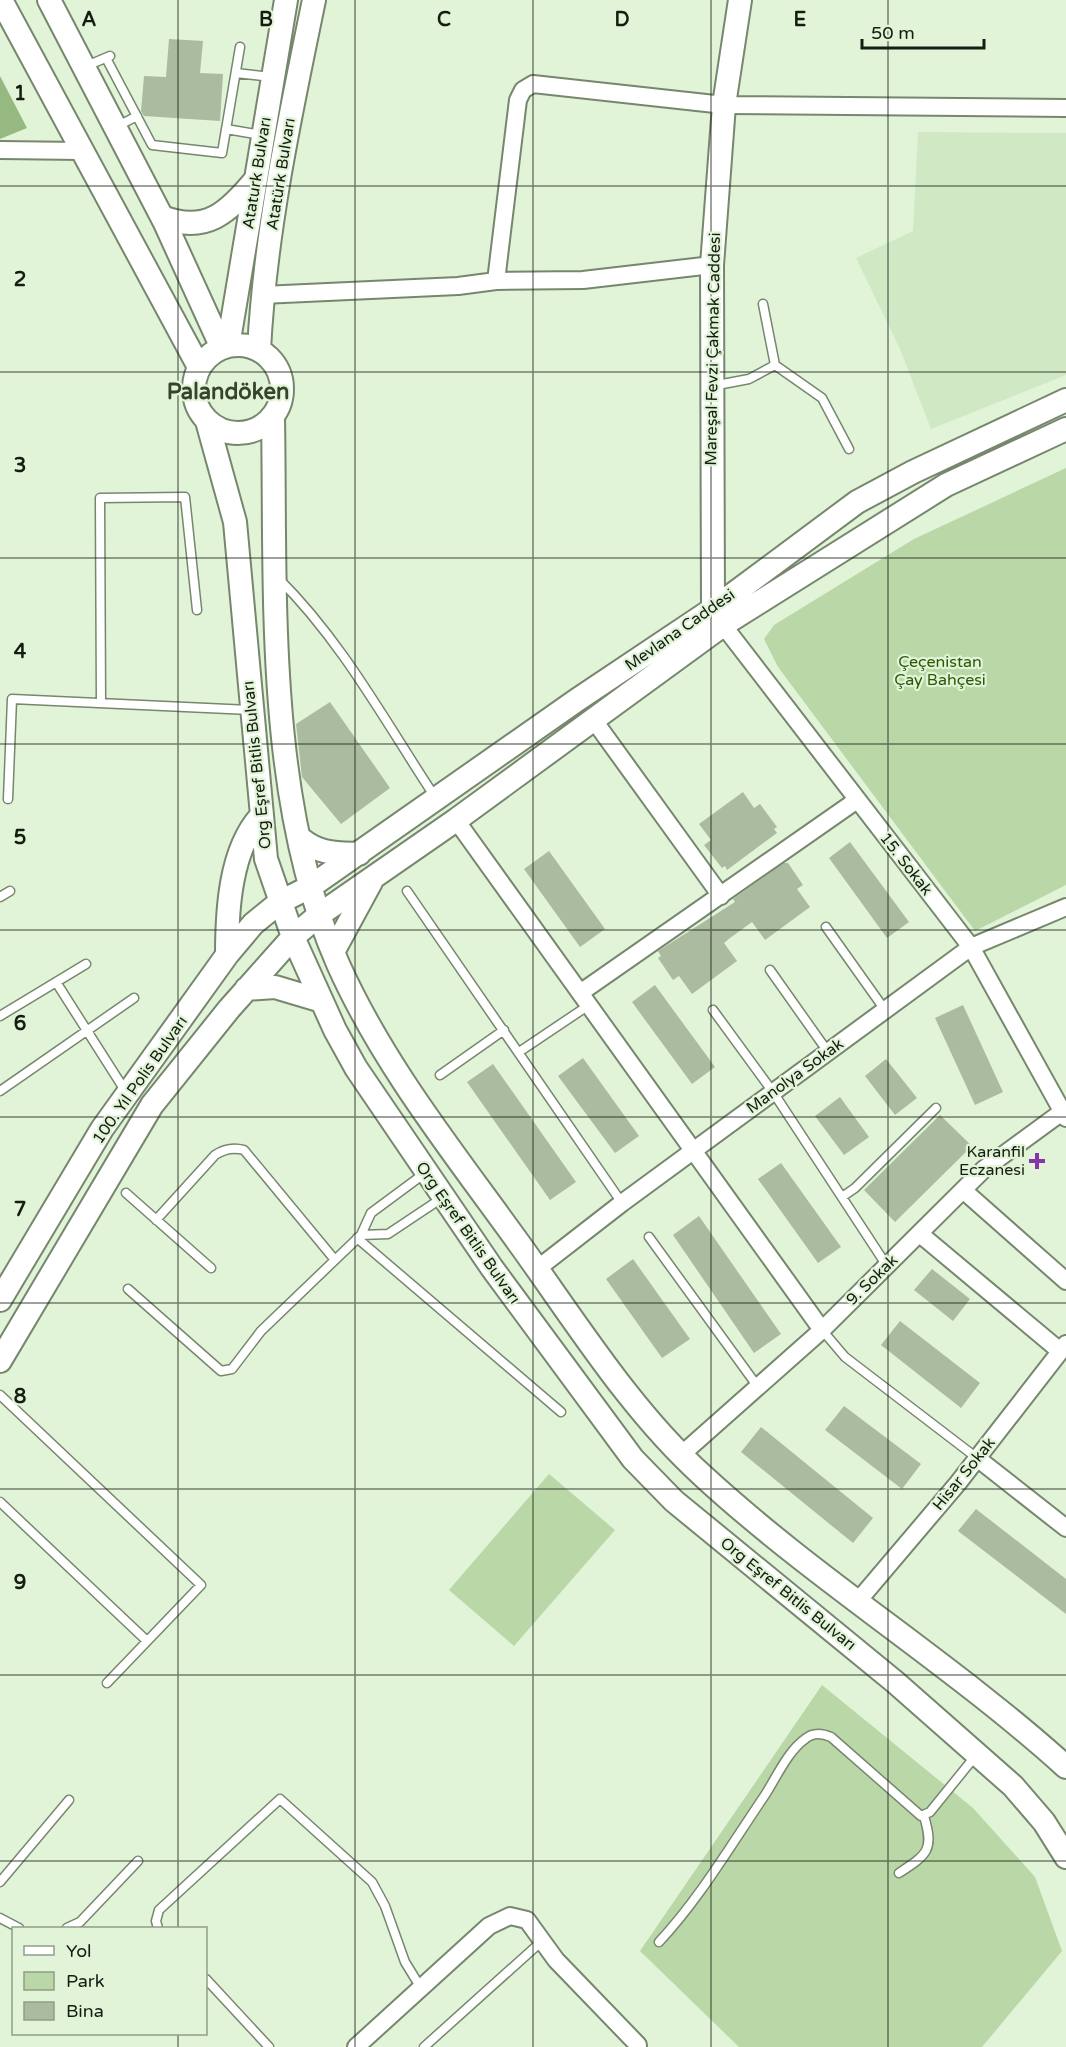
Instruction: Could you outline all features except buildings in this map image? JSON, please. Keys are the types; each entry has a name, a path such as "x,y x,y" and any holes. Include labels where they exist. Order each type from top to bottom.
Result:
{"main road":[{"path":"1,0 199,367"},
{"path":"49,0 162,217 225,347"},
{"name":"Ataturk Bulvarı","path":"225,347 286,0"},
{"name":"Atatürk Bulvarı","path":"259,350 262,295 284,144 314,0"},
{"name":"Mareşal Fevzi Çakmak Caddesi","path":"718,617 711,265 724,105 740,0"},
{"path":"162,217 182,225 211,220 241,198 256,179"},
{"path":"249,346 259,350 271,360 279,372 282,387 280,402 273,416 256,429 234,433 219,430 198,410 194,396 194,381 199,367 207,358 225,347 249,346"},
{"name":"Mevlana Caddesi","path":"0,1361 152,1105 246,989 293,937 319,915 456,820 593,719 857,502 913,472 1066,400"},
{"path":"273,416 278,675 289,778 310,887 319,915 333,952 374,1033 398,1072 537,1269 640,1408 681,1455 706,1479 858,1601 930,1654 1066,1767"},
{"name":"Org Eşref Bitlis Bulvarı","path":"207,421 234,522 260,817 266,859 293,937 356,1068 534,1327 601,1418 654,1481 977,1754 1030,1806 1066,1857"},
{"name":"Mevlana Caddesi","path":"310,887 577,700 946,485 1066,429"},
{"path":"227,955 230,908 239,856 246,837 260,817"},
{"path":"301,839 314,848 329,853 359,854"},
{"path":"333,952 374,877"},
{"name":"100. Yıl Polis Bulvarı","path":"0,1300 102,1129 227,955 253,924 280,902 310,887"},
{"path":"246,989 275,987 322,1001"}],"street":[{"path":"495,280 518,100 523,90 539,84 724,105 1066,108"},
{"path":"0,150 82,151"},
{"path":"262,295 458,285 495,280 584,280 711,265"},
{"name":"15. Sokak","path":"718,617 971,947 1065,1112"},
{"path":"593,719 721,896"},
{"path":"584,999 721,896 857,800"},
{"path":"456,820 822,1330"},
{"name":"Manolya Sokak","path":"537,1269 692,1151 971,947 1066,907"},
{"name":"9. Sokak","path":"681,1455 822,1330 984,1168 1065,1112"},
{"path":"963,1190 1066,1281"},
{"path":"920,1234 1063,1347"},
{"name":"Hisar Sokak","path":"858,1601 977,1458 1063,1347"},
{"path":"977,1458 1066,1528"},
{"path":"356,2047 501,1918 524,1918 556,1960 638,2045"}],"lane":[{"path":"84,68 108,57 152,146 222,153 240,47"},
{"path":"236,73 273,78"},
{"path":"115,127 137,116"},
{"path":"226,129 263,136"},
{"path":"763,304 775,365 822,398 849,449"},
{"path":"712,386 748,378 775,365"},
{"path":"101,703 100,498 185,496 197,610"},
{"path":"276,576 300,599 355,675 436,800"},
{"path":"8,799 12,699 251,710"},
{"path":"0,897 9,891"},
{"path":"407,891 622,1203"},
{"path":"826,927 885,1010"},
{"path":"0,1016 87,964"},
{"path":"770,970 828,1052"},
{"path":"56,982 86,1032 128,1094"},
{"path":"0,1090 134,998"},
{"path":"519,1052 584,999"},
{"path":"713,1010 773,1092 887,1266"},
{"path":"440,1076 504,1030"},
{"path":"842,1197 855,1188 936,1108"},
{"path":"156,1220 215,1155 230,1148 244,1149 335,1260"},
{"path":"129,1289 221,1371 226,1372 232,1369 261,1331 359,1237 370,1213 426,1172"},
{"path":"126,1193 211,1268"},
{"path":"359,1237 388,1234 445,1196"},
{"path":"359,1237 561,1412"},
{"path":"649,1237 758,1387"},
{"path":"822,1330 845,1357 977,1458"},
{"path":"0,1395 201,1585 107,1683"},
{"path":"0,1502 147,1641"},
{"path":"659,1941 707,1881 784,1766 807,1737 819,1733 831,1737 918,1816 924,1816 977,1754"},
{"path":"158,1927 156,1921 159,1910 280,1799 372,1882 385,1906 405,1962 421,1988"},
{"path":"0,1882 69,1800"},
{"path":"899,1873 927,1851 930,1840 924,1816"},
{"path":"71,1927 80,1922 138,1861"},
{"path":"0,1918 16,1927"},
{"path":"424,2047 542,1941"},
{"path":"207,1980 269,2047"}],"shaded area":[{"path":"0,76 27,128 0,139"},
{"path":"918,132 1066,133 1066,375 931,429 900,349 856,258 913,231"}],"green space":[{"name":"Çeçenistan Çay Bahçesi","path":"1066,468 1066,885 975,931 778,667 764,639 774,625 914,539"},
{"path":"549,1474 615,1530 514,1646 449,1590"},
{"path":"822,1685 973,1808 1035,1877 1062,1951 982,2047 739,2047 640,1951"}],"place":[{"name":"Karanfil Eczanesi","path":"1037,1161"}],"district":[{"name":"Palandöken","path":"228,392"}]}
